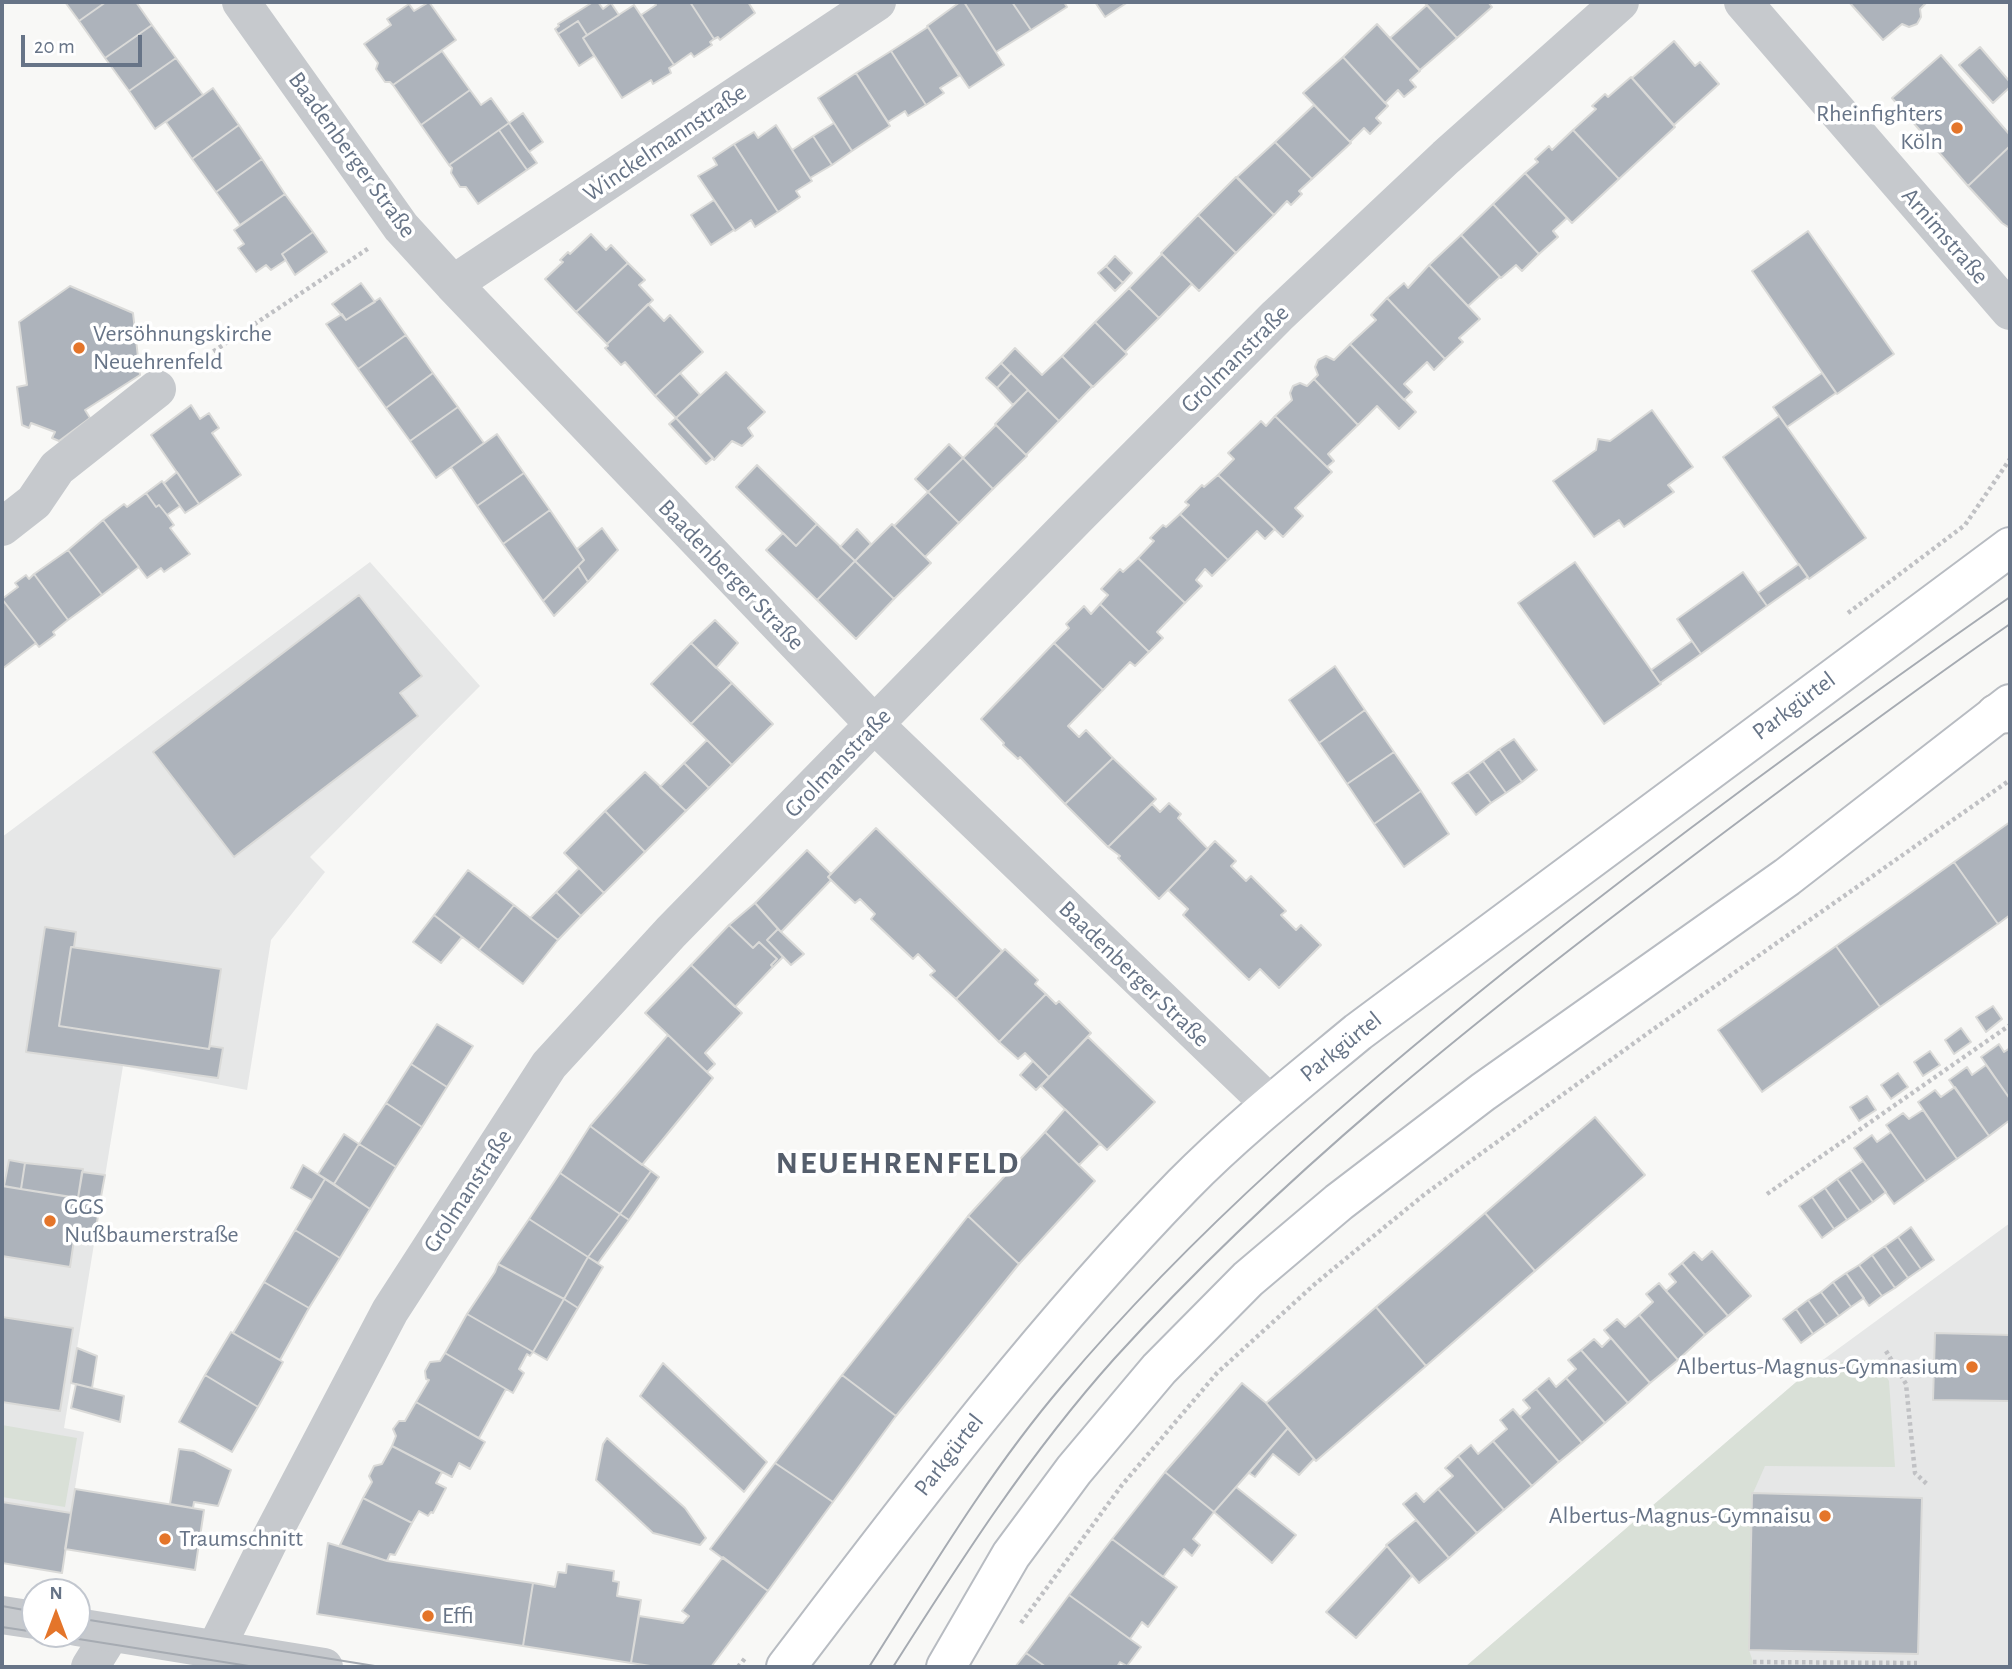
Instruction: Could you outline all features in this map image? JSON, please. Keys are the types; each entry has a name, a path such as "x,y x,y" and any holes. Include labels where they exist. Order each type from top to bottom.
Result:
{"main road":[{"name":"Parkgürtel","path":"786,1667 925,1485 1093,1281 1185,1184 1271,1105 1358,1032 2010,547"},
{"path":"946,1667 1011,1555 1074,1470 1159,1369 1248,1279 1339,1202 1483,1092 1787,877 2005,710"}],"street":[{"name":"Baadenberger Straße","path":"241,2 401,227 453,284 874,724 1271,1105"},
{"name":"Winckelmannstraße","path":"453,284 877,2"},
{"name":"Grolmanstraße","path":"215,1650 390,1311 550,1065 671,932 1278,316 1446,156 1620,2"},
{"name":"Arnimstraße","path":"1743,2 2010,311"},
{"path":"2,527 34,502 57,468 157,389"},
{"path":"2,1615 21,1618"},
{"path":"90,1667 94,1630 324,1667"}],"path":[{"path":"157,389 401,227"},
{"path":"1018,1629 1122,1485 1217,1373 1316,1283 1425,1194 1659,1025 2010,780"},
{"path":"1767,1194 2010,1025"},
{"path":"1886,1351 1906,1384 1915,1472 1928,1485"},
{"path":"1753,1662 1917,1663"}],"shaded area":[{"path":"370,562 480,686 310,857 325,872 271,940 247,1090 123,1066 64,1428 84,1432 71,1513 2,1502 2,837"},
{"name":"Albertus-Magnus-Gymnaisu","path":"2010,1223 2010,1667 1465,1667 1816,1365"},
{"path":"1875,1359 1889,1381 1895,1467 1765,1466 1753,1493 1749,1650 1752,1667 1465,1667 1816,1365"},
{"path":"2,1425 77,1438 65,1507 2,1497"}],"building":[{"path":"65,2 106,2 79,21"},
{"path":"106,2 136,2 152,25 105,58 79,21"},
{"path":"429,2 456,40 393,85 385,82 376,69 378,63 364,44 391,25 387,19 409,4 414,11"},
{"path":"593,2 598,2 603,9 611,3 619,15 587,35 578,21 558,34 555,29 558,24"},
{"path":"654,2 690,2 714,39 710,42 712,45 694,57 691,53 674,65 641,15 656,5"},
{"path":"690,2 748,2 755,13 720,40 718,37 714,39"},
{"path":"960,2 964,2 1004,65 969,88 927,26"},
{"path":"964,2 1012,2 1031,30 996,52"},
{"path":"1012,2 1064,2 1067,7 1031,30"},
{"path":"1095,2 1128,2 1105,17"},
{"path":"1424,2 1488,2 1492,7 1457,38"},
{"path":"1849,2 1927,2 1920,9 1921,17 1917,24 1909,27 1902,24 1883,40"},
{"path":"634,5 674,65 669,68 671,73 653,84 651,80 622,98 583,38"},
{"path":"1427,5 1457,38 1420,70 1390,38"},
{"path":"578,21 587,35 583,38 594,56 579,66 558,34"},
{"path":"1377,24 1420,71 1410,80 1416,87 1404,97 1398,90 1385,103 1343,57"},
{"path":"152,25 176,58 129,91 105,58"},
{"path":"928,27 959,76 940,88 944,93 926,105 891,51"},
{"path":"1674,41 1695,66 1700,62 1719,84 1674,125 1632,78"},
{"path":"1980,47 2010,82 2010,87 1993,103 1959,65"},
{"path":"442,51 470,90 421,125 393,85"},
{"path":"891,51 926,105 908,116 905,111 888,122 856,73"},
{"path":"1941,55 2010,135 2010,146 1968,186 1892,98"},
{"path":"1343,57 1388,106 1376,118 1381,123 1370,134 1364,128 1350,142 1303,93"},
{"path":"176,58 203,95 155,129 129,91"},
{"path":"856,73 890,126 852,151 818,98"},
{"path":"1631,77 1675,127 1619,179 1573,130 1596,109 1592,106 1605,94 1608,97"},
{"path":"213,88 239,125 192,159 166,122"},
{"path":"470,90 481,105 491,98 509,123 449,165 421,125"},
{"path":"1314,105 1351,143 1312,179 1275,142"},
{"path":"523,113 543,142 529,152 509,123"},
{"path":"509,123 537,163 527,170 499,130"},
{"path":"834,123 852,151 832,165 813,136"},
{"path":"239,125 262,159 216,192 192,159"},
{"path":"776,125 812,181 796,191 800,197 778,212 734,144 754,132 758,138"},
{"path":"499,130 527,170 478,204 466,187 460,187 449,165"},
{"path":"1573,130 1619,179 1572,223 1525,173 1538,162 1535,159 1549,146 1552,150"},
{"path":"813,136 832,165 810,178 792,150"},
{"path":"1275,142 1312,179 1299,191 1302,194 1291,205 1287,201 1274,215 1237,177"},
{"path":"734,144 778,212 755,227 751,220 735,231 698,176 717,165 713,158"},
{"path":"2010,146 2010,226 2008,227 1968,186"},
{"path":"262,159 285,194 240,225 216,192"},
{"path":"1525,173 1567,218 1553,231 1558,237 1539,254 1493,204"},
{"path":"1236,177 1274,215 1236,253 1198,215"},
{"path":"285,194 313,232 282,254 286,260 271,270 266,265 256,272 238,248 244,244 234,230"},
{"path":"714,200 734,230 711,245 691,215"},
{"path":"1493,204 1539,254 1522,271 1516,265 1501,278 1461,235"},
{"path":"1198,215 1236,253 1199,291 1161,253"},
{"path":"1808,231 1894,354 1837,394 1752,271"},
{"path":"313,232 327,252 295,275 282,254"},
{"path":"591,234 606,250 611,245 628,263 576,312 545,279 563,262 560,260 568,252 570,254"},
{"path":"1461,235 1500,277 1468,306 1429,265"},
{"path":"1162,254 1192,284 1159,318 1129,288"},
{"path":"1115,256 1132,273 1123,283 1106,266"},
{"path":"628,263 645,280 639,285 653,300 607,344 576,312"},
{"path":"1429,265 1480,319 1459,338 1463,342 1445,359 1387,298 1404,283 1408,288"},
{"path":"1106,266 1123,283 1115,291 1098,273"},
{"path":"361,283 375,302 346,320 332,304"},
{"name":"Versöhnungskirche Neuehrenfeld","path":"70,286 133,313 140,375 85,410 90,418 59,441 52,438 55,432 31,423 29,428 22,425 17,387 27,385 19,322"},
{"path":"1129,288 1159,318 1125,352 1095,322"},
{"path":"380,298 406,335 358,369 326,324 342,314 346,320"},
{"path":"1387,298 1445,359 1434,370 1427,362 1404,384 1412,392 1404,400 1350,344 1376,320 1371,315"},
{"path":"648,304 664,321 670,315 703,352 655,396 625,362 621,365 605,348"},
{"path":"1095,322 1127,354 1093,387 1062,356"},
{"path":"406,335 433,373 386,408 358,369"},
{"path":"1350,344 1416,412 1399,429 1377,406 1358,425 1314,379 1318,375 1315,367 1318,360 1326,356 1334,360"},
{"path":"1015,348 1042,375 1062,356 1092,387 1059,421 1001,363"},
{"path":"1001,363 1011,373 997,388 986,378"},
{"path":"726,372 765,412 748,428 753,436 742,446 732,441 714,460 676,418"},
{"path":"433,373 458,407 410,441 386,408"},
{"path":"680,373 700,395 676,418 655,396"},
{"path":"1011,373 1028,390 1013,405 997,388"},
{"path":"1822,373 1836,393 1787,427 1773,407"},
{"path":"1314,379 1358,425 1328,454 1334,461 1327,467 1275,416 1292,400 1290,393 1293,386 1300,383 1307,386"},
{"path":"1028,390 1059,421 1026,455 995,424"},
{"path":"191,405 200,419 209,413 219,428 212,433 241,475 199,504 151,435"},
{"path":"458,407 484,443 436,478 410,441"},
{"path":"1652,410 1693,467 1668,485 1674,492 1624,527 1619,520 1594,537 1553,481 1596,450 1598,439 1610,441"},
{"path":"1275,416 1332,472 1295,508 1303,516 1283,537 1218,475 1234,459 1228,453 1261,421 1266,426"},
{"path":"1779,416 1866,538 1809,579 1723,457"},
{"path":"676,418 713,458 706,464 669,424"},
{"path":"996,425 1027,456 993,489 963,458"},
{"path":"497,434 524,473 477,506 451,467"},
{"path":"949,444 963,458 928,492 915,479"},
{"path":"963,458 993,489 959,523 928,492"},
{"path":"757,465 817,524 796,546 736,487"},
{"path":"177,472 199,504 185,513 164,483"},
{"path":"524,473 550,510 503,544 477,506"},
{"path":"1218,475 1275,529 1265,539 1257,531 1228,560 1180,514 1189,505 1185,502 1202,485 1204,487"},
{"path":"162,481 180,506 167,515 159,505 156,507 146,493"},
{"path":"928,492 959,523 925,557 894,526"},
{"path":"146,493 156,507 159,505 167,515 174,525 170,528 190,554 164,572 161,568 147,578 103,520 124,504 127,507"},
{"path":"550,510 584,560 543,601 503,544"},
{"path":"1180,514 1228,560 1212,576 1205,569 1196,580 1202,586 1185,603 1138,558 1154,541 1150,538"},
{"path":"103,520 139,567 102,595 68,550"},
{"path":"817,524 855,561 817,600 766,550 783,533 796,546"},
{"path":"892,524 931,563 894,599 855,561"},
{"path":"602,528 618,550 588,582 578,566 584,560 577,549"},
{"path":"857,529 871,544 855,561 840,547"},
{"path":"68,550 102,595 68,620 34,574"},
{"path":"1138,558 1185,603 1157,632 1163,638 1149,652 1100,604 1108,595 1101,589 1120,569 1123,572"},
{"path":"855,561 894,599 856,639 817,600"},
{"path":"1575,562 1661,684 1604,724 1518,603"},
{"path":"1799,564 1808,577 1767,606 1758,593"},
{"path":"578,566 588,582 554,616 543,601"},
{"path":"1743,572 1767,606 1701,654 1677,619"},
{"path":"34,574 68,620 53,632 55,635 39,647 2,599 18,587 15,583 26,575 29,579"},
{"path":"359,595 422,676 400,693 418,716 234,857 153,752"},
{"path":"2,599 36,643 2,669"},
{"path":"1100,604 1149,652 1135,666 1130,662 1103,690 1054,643 1069,628 1066,624 1084,606 1091,614"},
{"path":"715,620 738,643 716,668 691,643"},
{"path":"1692,641 1701,654 1660,683 1651,670"},
{"path":"691,643 732,683 691,724 651,684"},
{"path":"1054,643 1103,690 1068,726 1079,737 1086,730 1113,758 1065,804 1020,757 1018,759 1003,745 981,719"},
{"path":"1335,666 1365,710 1319,743 1289,700"},
{"path":"732,683 773,724 732,765 691,724"},
{"path":"1365,710 1394,752 1347,784 1319,743"},
{"path":"1514,739 1537,770 1522,782 1499,749"},
{"path":"707,740 732,765 709,788 684,763"},
{"path":"1499,749 1522,782 1506,793 1483,761"},
{"path":"1394,752 1421,791 1374,824 1347,784"},
{"path":"1113,758 1156,799 1108,847 1065,804"},
{"path":"1483,761 1506,793 1491,803 1468,772"},
{"path":"684,763 709,788 686,811 660,787"},
{"path":"645,772 686,811 645,852 605,811"},
{"path":"1468,772 1491,803 1476,815 1452,783"},
{"path":"1421,791 1449,834 1404,867 1374,824"},
{"path":"1169,803 1181,814 1178,818 1208,849 1159,899 1118,858 1120,856 1108,847 1152,804 1160,812"},
{"path":"605,811 645,852 604,893 564,853"},
{"path":"2010,822 2010,915 1998,924 1954,862"},
{"path":"876,828 1002,951 956,999 930,975 935,971 918,954 913,959 871,919 875,914 860,899 855,903 828,877"},
{"path":"1215,841 1236,861 1231,866 1246,881 1251,876 1286,911 1281,915 1296,930 1301,925 1321,945 1279,988 1260,969 1249,980 1183,915 1188,909 1168,890"},
{"path":"807,850 831,874 828,877 831,880 781,932 755,903"},
{"path":"1954,862 1998,924 1880,1007 1836,946"},
{"path":"579,868 604,893 581,916 556,892"},
{"path":"468,870 514,905 479,950 434,915"},
{"path":"556,892 581,916 558,940 530,918"},
{"path":"755,903 778,929 767,940 783,957 773,967 771,965 777,959 759,942 753,948 729,925"},
{"path":"514,905 558,940 523,984 479,950"},
{"path":"434,915 462,937 441,963 413,942"},
{"path":"729,925 753,948 759,942 777,959 771,965 773,967 735,1007 691,965"},
{"path":"45,927 76,932 74,947 71,947 59,1026 209,1049 210,1046 223,1048 218,1078 26,1052"},
{"path":"778,929 804,954 791,965 767,940"},
{"path":"1836,946 1880,1007 1762,1092 1718,1030"},
{"path":"71,947 221,969 209,1049 59,1026"},
{"path":"1005,949 1038,980 1035,984 1046,994 999,1042 956,999"},
{"path":"691,965 742,1013 705,1053 715,1064 707,1072 645,1013"},
{"path":"1046,994 1056,1004 1059,1001 1091,1033 1049,1077 1025,1053 1018,1059 999,1042"},
{"path":"1993,1006 2002,1019 1986,1032 1976,1017"},
{"path":"437,1024 473,1046 447,1087 411,1064"},
{"path":"1961,1028 1971,1042 1954,1054 1945,1040"},
{"path":"668,1035 713,1078 642,1165 590,1126"},
{"path":"1088,1037 1155,1102 1107,1150 1041,1086"},
{"path":"1999,1044 2004,1052 2010,1048 2010,1099 1981,1057"},
{"path":"1930,1051 1940,1065 1923,1076 1914,1062"},
{"path":"1033,1061 1049,1077 1036,1090 1020,1075"},
{"path":"411,1064 447,1087 422,1127 386,1103"},
{"path":"1986,1065 2010,1099 2010,1120 1989,1136 1949,1080 1967,1067 1972,1075"},
{"path":"1898,1073 1908,1087 1891,1099 1881,1085"},
{"path":"1955,1087 1989,1136 1957,1159 1918,1102 1935,1090 1941,1097"},
{"path":"1867,1096 1876,1110 1859,1121 1850,1107"},
{"path":"386,1103 422,1127 396,1167 359,1144"},
{"path":"1065,1109 1100,1144 1079,1165 1045,1132"},
{"path":"1923,1110 1957,1159 1926,1181 1886,1125 1903,1113 1909,1119"},
{"path":"1595,1117 1645,1175 1535,1271 1485,1213"},
{"path":"590,1126 651,1171 620,1214 560,1173"},
{"path":"1045,1132 1095,1181 1019,1264 968,1216"},
{"path":"1891,1132 1926,1181 1894,1204 1854,1148 1872,1135 1877,1142"},
{"path":"344,1134 359,1144 334,1184 318,1174"},
{"path":"359,1144 396,1167 370,1209 334,1184"},
{"path":"9,1160 25,1163 21,1189 4,1186"},
{"path":"1863,1161 1886,1192 1873,1202 1850,1170"},
{"path":"25,1163 83,1169 78,1198 21,1189"},
{"path":"303,1165 325,1179 312,1200 291,1188"},
{"path":"1850,1170 1873,1202 1860,1211 1837,1179"},
{"path":"651,1171 659,1177 629,1220 620,1214"},
{"path":"82,1172 105,1175 100,1202 78,1198"},
{"path":"560,1173 620,1214 588,1257 529,1219"},
{"path":"325,1179 370,1209 340,1258 295,1230"},
{"path":"1837,1179 1860,1211 1847,1220 1825,1188"},
{"name":"GGS Nußbaumerstraße","path":"2,1186 100,1202 94,1243 74,1240 70,1267 2,1256"},
{"path":"1825,1188 1847,1220 1834,1229 1812,1197"},
{"path":"1812,1197 1834,1229 1822,1238 1799,1206"},
{"path":"1485,1213 1535,1271 1426,1366 1376,1307"},
{"path":"620,1214 629,1220 598,1263 588,1257"},
{"path":"968,1216 1019,1264 896,1416 842,1375"},
{"path":"529,1219 588,1257 564,1299 498,1264"},
{"path":"1911,1227 1934,1260 1921,1269 1898,1237"},
{"path":"295,1230 340,1258 309,1308 264,1282"},
{"path":"1898,1237 1921,1269 1908,1278 1885,1246"},
{"path":"1885,1246 1908,1278 1895,1288 1872,1255"},
{"path":"1712,1251 1751,1296 1728,1316 1682,1263 1694,1252 1702,1260"},
{"path":"1872,1255 1895,1288 1882,1296 1859,1265"},
{"path":"588,1257 603,1267 578,1308 564,1299"},
{"path":"1682,1263 1728,1316 1705,1335 1666,1291 1676,1282 1669,1274"},
{"path":"498,1264 564,1299 533,1352 467,1314"},
{"path":"1859,1265 1882,1296 1869,1306 1846,1273"},
{"path":"1846,1273 1864,1298 1851,1307 1833,1282"},
{"path":"264,1282 309,1308 280,1360 233,1333"},
{"path":"1833,1282 1851,1307 1839,1316 1821,1292"},
{"path":"1659,1283 1705,1335 1678,1360 1639,1315 1653,1302 1646,1294"},
{"path":"1821,1292 1839,1316 1826,1325 1808,1300"},
{"path":"564,1299 578,1308 547,1360 533,1352"},
{"path":"1808,1300 1826,1325 1813,1334 1796,1309"},
{"path":"1376,1307 1426,1366 1316,1461 1266,1403"},
{"path":"1796,1309 1813,1334 1801,1343 1783,1319"},
{"path":"467,1314 533,1352 530,1356 527,1354 519,1369 524,1373 513,1393 445,1353"},
{"path":"1639,1315 1678,1360 1650,1383 1604,1330 1617,1319 1625,1327"},
{"path":"2,1317 73,1328 60,1411 2,1402"},
{"path":"231,1332 283,1362 258,1407 205,1375"},
{"name":"Albertus-Magnus-Gymnasium","path":"1935,1333 2010,1335 2010,1401 1933,1400"},
{"path":"1611,1338 1650,1383 1628,1403 1581,1350 1594,1339 1602,1347"},
{"path":"77,1348 97,1356 92,1388 71,1383"},
{"path":"1581,1350 1628,1403 1605,1423 1566,1378 1576,1369 1568,1360"},
{"path":"445,1353 506,1389 479,1438 416,1402 429,1380 426,1379 425,1371 430,1362 440,1361"},
{"path":"663,1363 767,1462 744,1492 640,1396"},
{"path":"205,1375 258,1407 232,1452 179,1422"},
{"path":"842,1375 896,1416 833,1502 775,1463"},
{"path":"1549,1378 1556,1387 1566,1378 1605,1423 1582,1443 1536,1389"},
{"path":"1242,1383 1266,1403 1288,1428 1214,1512 1165,1472"},
{"path":"76,1384 124,1396 120,1422 71,1408"},
{"path":"1536,1389 1582,1443 1559,1462 1520,1417 1530,1408 1523,1400"},
{"path":"416,1402 485,1442 470,1469 459,1463 452,1477 392,1446 396,1436 393,1429 399,1421 405,1421"},
{"path":"1513,1409 1559,1462 1532,1486 1493,1441 1507,1429 1500,1420"},
{"path":"1288,1428 1314,1459 1299,1475 1273,1454 1255,1477 1249,1473"},
{"path":"607,1438 685,1508 706,1538 700,1545 653,1533 596,1480 603,1444"},
{"path":"1493,1441 1532,1486 1504,1510 1458,1456 1471,1445 1478,1454"},
{"path":"392,1446 442,1472 436,1483 446,1488 433,1513 428,1516 419,1511 412,1523 363,1498 372,1482 369,1476 374,1466 382,1464"},
{"path":"179,1449 194,1451 231,1470 218,1506 194,1502 193,1508 170,1504"},
{"path":"1458,1456 1504,1510 1477,1533 1438,1489 1453,1476 1445,1468"},
{"path":"775,1463 833,1502 768,1591 710,1549"},
{"path":"1165,1472 1214,1512 1193,1539 1200,1545 1192,1556 1184,1549 1163,1577 1112,1539"},
{"path":"1236,1487 1296,1535 1272,1563 1214,1512"},
{"path":"75,1489 204,1510 195,1570 65,1549"},
{"path":"1438,1489 1477,1533 1449,1558 1403,1504 1416,1493 1424,1502"},
{"path":"1752,1493 1922,1498 1918,1654 1749,1650"},
{"path":"363,1498 412,1523 395,1555 390,1554 387,1561 340,1545"},
{"path":"2,1502 71,1513 62,1573 2,1563"},
{"path":"1416,1520 1449,1558 1419,1583 1386,1545"},
{"path":"1112,1539 1177,1587 1148,1627 1142,1622 1130,1639 1069,1595"},
{"path":"328,1543 387,1561 533,1583 523,1646 317,1614"},
{"path":"1387,1546 1412,1576 1356,1638 1326,1612"},
{"path":"723,1557 768,1591 711,1667 657,1667 631,1663 639,1616 683,1623 689,1616 682,1611"},
{"path":"567,1564 614,1571 613,1581 619,1582 617,1596 641,1600 631,1663 523,1646 533,1583 555,1587 558,1572 566,1573"},
{"path":"1069,1595 1141,1647 1127,1666 1120,1662 1117,1667 1046,1667 1026,1653"},
{"path":"1026,1653 1046,1667 1015,1667"}],"tram line":[{"path":"869,1667 961,1523 1035,1419 1113,1328 1221,1217 1335,1113 1513,965 1759,777 2010,597"},
{"path":"893,1667 970,1548 1053,1432 1114,1359 1244,1226 1382,1102 1526,984 1798,777 2010,624"},
{"path":"2,1606 21,1609"},
{"path":"91,1620 381,1667"},
{"path":"2,1627 21,1630"},
{"path":"91,1641 255,1667"}],"place":[{"name":"Rheinfighters Köln","path":"1957,128"},
{"name":"Versöhnungskirche Neuehrenfeld","path":"79,348"},
{"name":"GGS Nußbaumerstraße","path":"50,1221"},
{"name":"Albertus-Magnus-Gymnasium","path":"1972,1367"},
{"name":"Albertus-Magnus-Gymnaisu","path":"1825,1516"},
{"name":"Traumschnitt","path":"165,1539"},
{"name":"Effi","path":"428,1616"}],"district":[{"name":"NEUEHRENFELD","path":"898,1163"}]}
